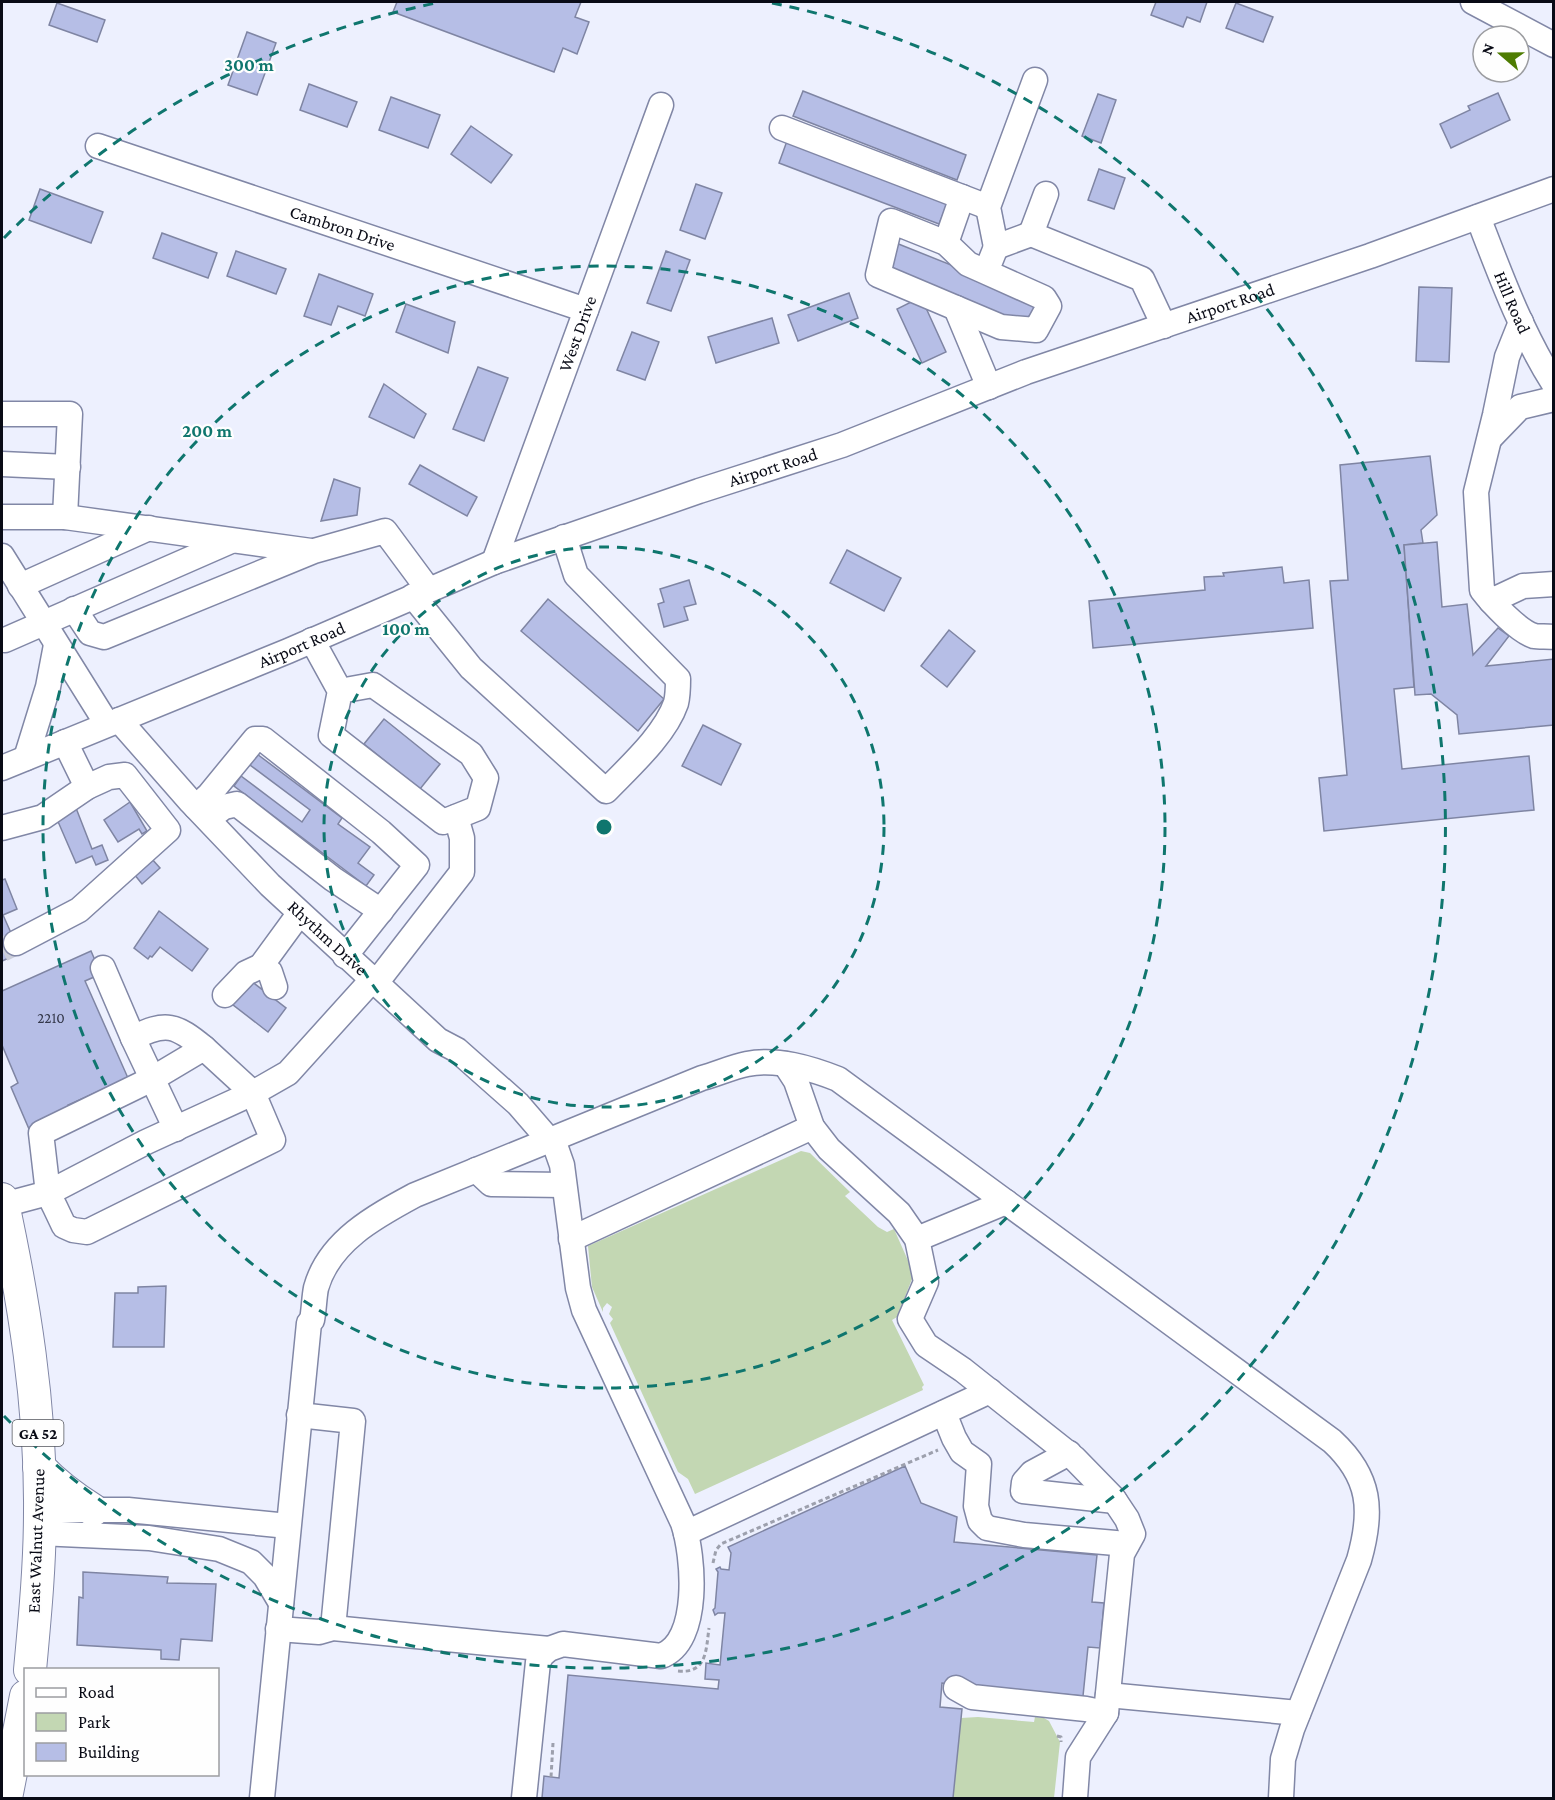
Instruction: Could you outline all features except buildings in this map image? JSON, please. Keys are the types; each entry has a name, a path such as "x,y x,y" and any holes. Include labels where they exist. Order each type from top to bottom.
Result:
{"main road":[{"name":"East Walnut Avenue","path":"2,1204 14,1255 28,1342 38,1437 39,1567 30,1668"},
{"path":"39,1467 54,1483 93,1510"},
{"path":"6,1798 24,1706"}],"street":[{"path":"1473,2 1554,45"},
{"path":"986,272 996,247 988,207 1035,80"},
{"name":"West Drive","path":"494,562 662,105"},
{"path":"782,128 988,207"},
{"name":"Cambron Drive","path":"98,146 586,310"},
{"name":"Airport Road","path":"2,768 494,562 699,491 842,445 1026,372 1370,256 1554,189"},
{"path":"1031,234 1046,194"},
{"path":"945,243 962,197"},
{"name":"Hill Road","path":"1478,217 1521,322 1539,361 1554,384"},
{"path":"891,221 945,243 968,264 1044,298 1049,306 1036,330 1001,327 878,275 891,221"},
{"path":"996,247 1031,234 1142,279 1164,326"},
{"path":"956,308 989,387"},
{"path":"1521,322 1507,357 1476,492 1482,590 1510,620 1533,636 1554,637"},
{"path":"1490,438 1520,407 1554,399"},
{"path":"2,414 70,414 65,517"},
{"path":"2,465 68,467"},
{"path":"2,517 65,517 314,551"},
{"path":"20,586 149,528"},
{"path":"74,609 90,633 104,637 314,551 386,531 421,593 471,668 606,791 645,750 671,714 676,700 678,679 576,574 564,537"},
{"path":"3,639 231,541"},
{"name":"Rhythm Drive","path":"2,556 56,645 113,722 299,914 438,1040 456,1050 518,1104 556,1148 562,1165 578,1288 584,1310 689,1539 692,1572 687,1623 684,1634 670,1653 660,1656 563,1644 549,1649"},
{"path":"1491,602 1523,586 1554,584"},
{"path":"312,640 340,691 331,735 443,822 478,808 486,778 471,754 373,685 340,691"},
{"path":"26,758 48,687 56,645"},
{"path":"202,813 220,781 255,739 263,739 372,825 417,865 345,956"},
{"path":"65,742 87,787"},
{"path":"2,828 43,817 87,787 109,777 124,775 168,830 79,910 15,943"},
{"path":"220,781 224,793 237,804 333,879 381,911"},
{"path":"202,813 237,804"},
{"path":"2,1204 48,1193 253,1093 288,1073 372,981 383,974 462,872 462,838 456,817"},
{"path":"225,995 246,973 261,966 299,914"},
{"path":"261,966 270,972 275,987"},
{"path":"103,968 176,1129"},
{"path":"133,1038 154,1027 182,1030 204,1048 253,1093 273,1140 87,1232 74,1230 64,1226 48,1193 41,1133 152,1079 204,1048"},
{"path":"262,1798 309,1323 312,1320 316,1287 332,1258 346,1240 371,1219 415,1196 702,1078 747,1064 785,1064 821,1072 838,1079 1332,1441 1354,1467 1366,1500 1367,1534 1283,1758 1281,1798"},
{"path":"785,1064 796,1081 812,1127 829,1149 899,1213 918,1239 926,1282 910,1319 926,1345 990,1391 1068,1453 1115,1501 1127,1519 1133,1534 1122,1554 1107,1704 1078,1757 1075,1798"},
{"path":"571,1239 812,1127"},
{"path":"476,1170 491,1184 564,1185"},
{"path":"918,1239 1006,1202"},
{"path":"686,1533 990,1391"},
{"path":"944,1413 962,1452 979,1464 976,1506 980,1521 987,1528 1024,1535 1127,1544"},
{"path":"299,1416 353,1421 333,1628"},
{"path":"1068,1453 1032,1473 1024,1482 1023,1491 1115,1501"},
{"path":"40,1521 93,1510 128,1510 288,1526"},
{"path":"40,1521 219,1549 251,1562 265,1576 281,1603"},
{"path":"278,1629 319,1632 333,1628 549,1649"},
{"path":"524,1798 538,1662 542,1654 549,1649"},
{"path":"956,1688 972,1697 1086,1708 1107,1704 1298,1713"}],"path":[{"path":"712,1564 716,1550 721,1544 956,1442"},
{"path":"672,1671 689,1672 698,1667 705,1655 710,1618"},
{"path":"550,1777 553,1735"}],"green space":[{"path":"801,1151 810,1153 850,1192 845,1196 878,1227 887,1232 894,1229 914,1274 897,1317 892,1320 924,1385 923,1390 695,1494 688,1479 678,1472 610,1323 613,1319 609,1314 612,1307 607,1303 603,1312 592,1287 588,1246"},
{"path":"978,1717 1034,1722 1035,1717 1049,1721 1060,1742 1054,1798 953,1798 961,1718"}],"tunnel":[{"path":"2,950 16,943"}]}
